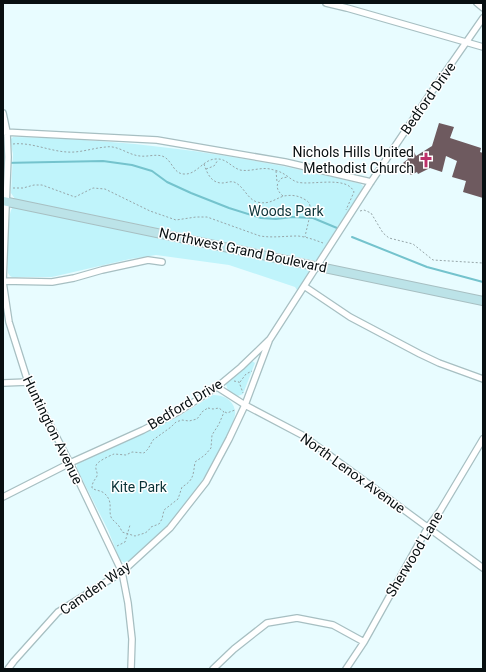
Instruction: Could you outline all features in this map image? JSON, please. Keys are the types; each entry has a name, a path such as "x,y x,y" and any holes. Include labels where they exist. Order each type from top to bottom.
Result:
{"street":[{"path":"326,3 483,47"},
{"path":"477,3 483,8"},
{"name":"Bedford Drive","path":"3,496 178,412 225,381 270,339 371,182 483,18"},
{"name":"Huntington Avenue","path":"3,113 8,157 5,201 3,282 9,322 28,382 70,463 122,572 128,603 132,639 131,669"},
{"path":"5,132 157,140 285,162 371,182"},
{"name":"Northwest Grand Boulevard","path":"5,201 483,301"},
{"name":"Northwest Grand Boulevard","path":"3,282 52,282 148,260 162,262"},
{"name":"Northwest Grand Boulevard","path":"304,286 350,317 420,354 439,363 483,379"},
{"name":"Camden Way","path":"8,669 58,612 122,572 170,528 206,482 229,439 270,339"},
{"path":"3,383 28,382"},
{"name":"North Lenox Avenue","path":"217,387 302,435 483,568"},
{"name":"Sherwood Lane","path":"346,669 364,642 428,527 440,511 483,439"},
{"path":"213,669 234,649 267,623 297,618 304,619 333,625 364,642"}],"path":[{"path":"11,145 26,144 69,152 112,147 140,156 162,156 171,162 177,172 184,174 194,172 210,160 219,159 226,161 239,169 263,168 281,172 297,182 328,181 349,186 353,188 354,192 353,197 346,209 347,210"},
{"path":"206,169 214,166 219,159"},
{"path":"204,163 210,178 214,181 222,183 231,181 242,188 249,197 258,202 272,202 283,196 303,198 309,203 310,211 305,237"},
{"path":"276,171 277,189 283,196"},
{"path":"277,184 282,178 288,177"},
{"path":"11,188 42,185 75,197 93,188 105,189 150,211 176,220 207,217 268,238 298,236 329,246"},
{"path":"357,212 364,210 371,213 383,233 389,238 413,244 433,260 483,263"},
{"path":"225,381 239,382 249,372 258,370"},
{"path":"224,412 212,435 211,448 205,455 195,462 193,478 189,483 182,487 178,499 164,510 161,522 151,527 148,532 135,536 122,532 120,525 113,520 110,512 111,504 104,493 92,488 92,483 97,476 96,467 98,462 114,454 126,455 132,452 144,453 153,440 176,422 197,420 204,409 219,408 227,413 235,410 245,403 239,382"},
{"path":"111,547 115,548 124,542 130,525"}],"green space":[{"name":"Woods Park","path":"13,137 101,141 188,150 275,165 361,184 363,186 362,190 316,261 15,199 11,193 13,154 10,140"},
{"name":"Woods Park","path":"13,207 308,268 310,272 297,290 295,287 229,265 156,255 130,259 52,277 12,277 8,273 8,238 9,218"},
{"path":"252,361 255,363 243,394 238,396 228,391 226,384"},
{"name":"Kite Park","path":"213,395 227,398 232,403 235,411 234,418 224,442 188,502 152,541 125,563 120,560 108,530 77,469 77,464 181,415"}],"building":[{"name":"Nichols Hills United Methodist Church","path":"439,123 454,127 450,138 481,148 480,152 483,153 483,198 463,192 466,181 452,177 457,161 446,156 442,172 430,168 418,174 417,172 411,175 409,173 408,174 403,166 405,165 403,163 408,159 407,157 414,152 416,156 432,146"}],"waterway":[{"path":"3,163 103,161 132,165 152,171 167,182 191,193 229,208 261,218 313,218 337,228"},
{"path":"352,237 427,267 483,282"}],"place":[{"name":"Nichols Hills United Methodist Church","path":"426,160"}]}
